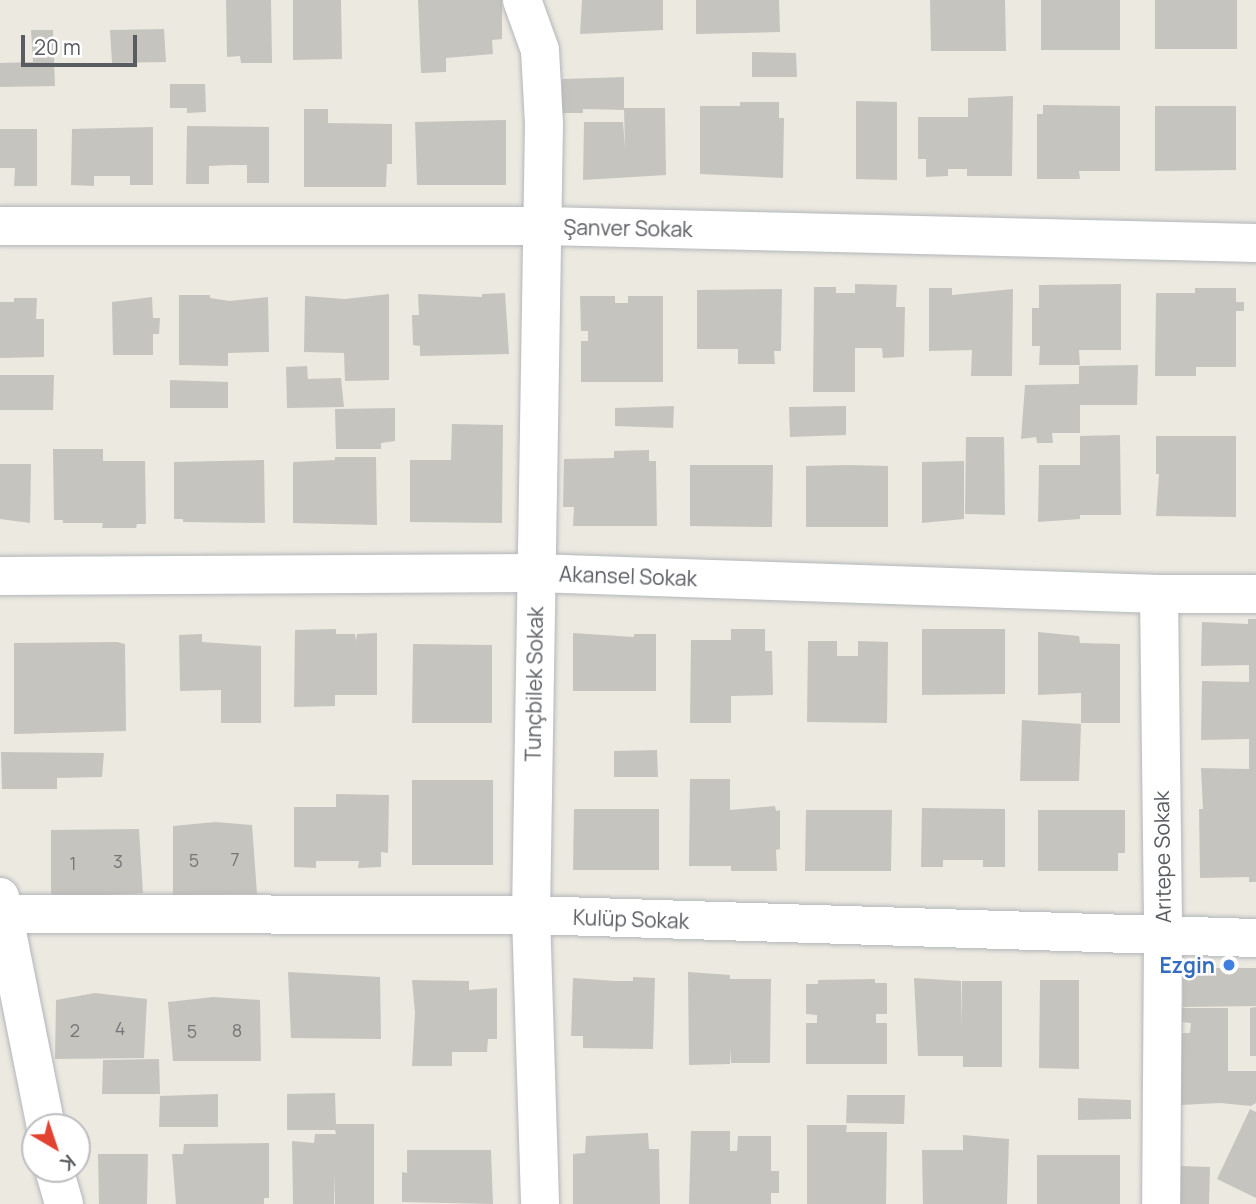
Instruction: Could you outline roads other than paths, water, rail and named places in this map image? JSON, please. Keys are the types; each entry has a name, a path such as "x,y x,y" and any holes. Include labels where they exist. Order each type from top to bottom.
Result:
{"street":[{"name":"Tunçbilek Sokak","path":"522,0 540,50 544,226 535,573 531,915 540,1204"},
{"name":"Şanver Sokak","path":"0,226 544,226 1256,243"},
{"name":"Akansel Sokak","path":"0,576 535,573 1160,594 1256,594"},
{"name":"Arıtepe Sokak","path":"1160,594 1163,937 1161,1204"},
{"name":"Kulüp Sokak","path":"3,906 531,915 1256,938"},
{"path":"3,906 43,1113"},
{"path":"58,1183 64,1204"}],"place":[{"name":"Ezgin","path":"1229,965"}]}
